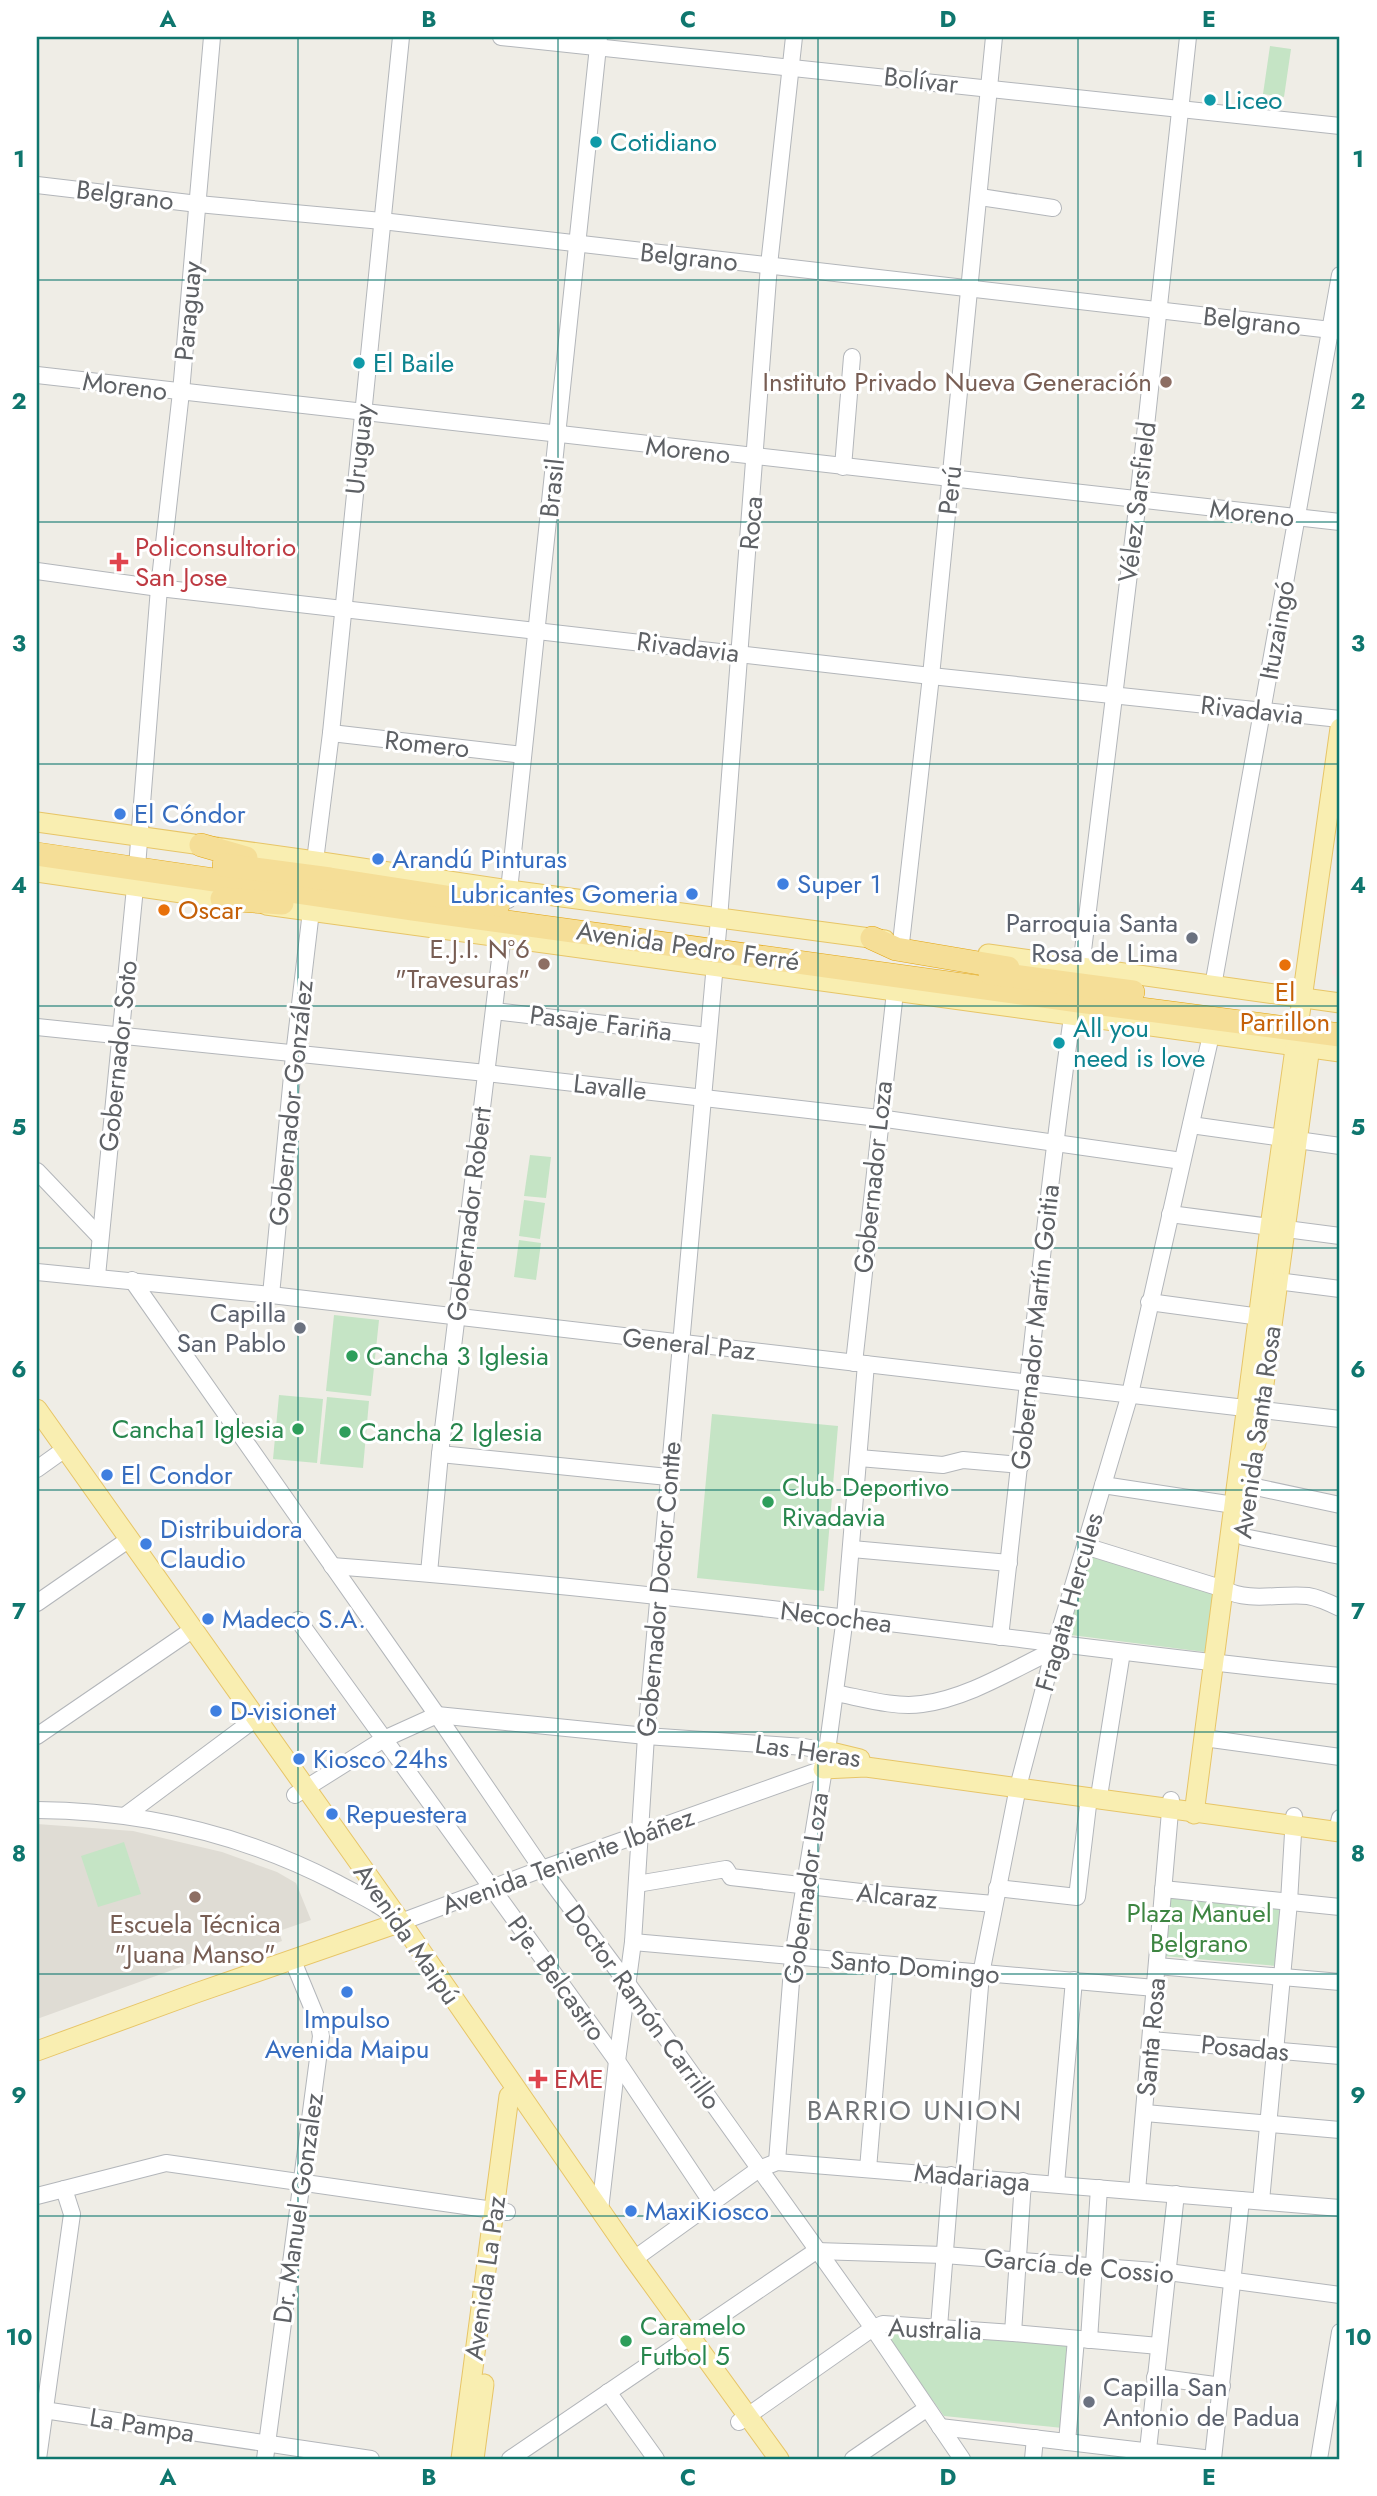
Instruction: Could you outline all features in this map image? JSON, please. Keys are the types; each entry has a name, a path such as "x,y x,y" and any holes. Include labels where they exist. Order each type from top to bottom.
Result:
{"highway":[{"name":"Avenida Pedro Ferré","path":"37,840 138,861 413,909 506,914"},
{"path":"201,845 330,878"},
{"name":"Avenida Pedro Ferré","path":"37,854 330,878 506,914 1306,1023 1340,1021"},
{"path":"222,899 413,909"},
{"path":"872,939 896,949 985,962 1078,993"},
{"path":"900,993 1078,993"},
{"name":"Avenida Pedro Ferré","path":"1306,1023 1340,1035"}],"main road":[{"path":"1306,1023 1340,727"},
{"path":"1306,1023 1340,817"},
{"name":"Avenida Pedro Ferré","path":"37,822 138,861 222,899 312,911 506,914 717,943 900,993"},
{"name":"Avenida Pedro Ferré","path":"37,872 138,861 201,845 315,861 506,914"},
{"name":"Avenida Pedro Ferré","path":"717,943 872,939 901,943 1078,993 1211,1035 1306,1023 1340,1003"},
{"name":"Avenida Pedro Ferré","path":"1078,993 1213,986 1306,1023 1340,1052"},
{"name":"Avenida Santa Rosa","path":"1200,1809 1306,1023"},
{"name":"Avenida Santa Rosa","path":"1265,1318 1277,1281 1277,1228"},
{"name":"Avenida Santa Rosa","path":"1229,1593 1244,1536 1241,1506 1251,1486 1254,1408"},
{"name":"Avenida Maipú","path":"37,1409 61,1452 187,1634 376,1903 396,1923"},
{"name":"Avenida Maipú","path":"37,1429 61,1452"},
{"name":"Las Heras","path":"825,1760 869,1760 1171,1806 1293,1821 1340,1832"},
{"name":"Avenida Maipú","path":"299,1792 396,1923 599,2229 687,2339"},
{"name":"Las Heras","path":"1293,1821 1340,1821"},
{"name":"Avenida Teniente Ibáñez","path":"37,2051 396,1923"},
{"name":"Avenida Maipú","path":"517,2103 600,2210 744,2418 779,2459"},
{"name":"Avenida La Paz","path":"461,2459 517,2103"},
{"name":"Avenida La Paz","path":"474,2459 500,2211"},
{"name":"Avenida Maipú","path":"744,2418 766,2459"}],"street":[{"name":"Paraguay","path":"138,861 159,588 181,392 212,37"},
{"name":"Uruguay","path":"315,861 331,733 401,37"},
{"name":"Bolívar","path":"501,37 598,42 791,67 1340,126"},
{"name":"Roca","path":"717,943 769,265 794,37"},
{"name":"Perú","path":"901,943 932,676 994,37"},
{"name":"Vélez Sarsfield","path":"1078,993 1138,500 1188,37"},
{"name":"Brasil","path":"506,914 598,42"},
{"name":"Belgrano","path":"37,185 198,204 382,220 1335,331"},
{"path":"980,197 1053,208"},
{"name":"Ituzaingó","path":"1213,986 1297,518 1335,331 1340,275"},
{"path":"843,467 852,356"},
{"name":"Moreno","path":"37,375 1340,522"},
{"name":"Rivadavia","path":"37,571 159,588 932,676 1340,719"},
{"name":"Romero","path":"331,733 523,755"},
{"name":"Gobernador Soto","path":"97,1276 138,861"},
{"name":"Gobernador González","path":"271,1296 294,1055 312,911"},
{"name":"Gobernador Robert","path":"429,1573 440,1454 506,914"},
{"name":"Gobernador Doctor Contte","path":"600,2210 633,1941 646,1735 717,943"},
{"name":"Gobernador Loza","path":"777,2162 793,1956 845,1617 859,1458 860,1364 879,1118 900,993"},
{"name":"Gobernador Martín Goitia","path":"1000,1637 1021,1465 1054,1141 1078,993"},
{"name":"Pasaje Fariña","path":"494,1011 708,1036"},
{"name":"Lavalle","path":"37,1027 703,1097 1054,1141 1182,1161"},
{"name":"Fragata Hercules","path":"939,2327 944,2255 957,2176 981,1974 995,1896 1019,1783 1055,1647 1130,1394 1211,1035"},
{"path":"1191,1125 1340,1146"},
{"path":"37,1171 100,1237"},
{"path":"1170,1214 1340,1236"},
{"name":"General Paz","path":"37,1272 97,1276 1340,1419"},
{"name":"Doctor Ramón Carrillo","path":"132,1280 542,1869 627,1983 873,2328 962,2459"},
{"path":"1277,1281 1340,1289"},
{"path":"1149,1302 1265,1318"},
{"path":"37,1469 61,1452"},
{"path":"440,1454 668,1477"},
{"path":"859,1458 943,1465 963,1460 1021,1465"},
{"path":"1103,1485 1241,1506"},
{"path":"1251,1486 1340,1504"},
{"path":"1244,1536 1340,1556"},
{"path":"37,1603 124,1543"},
{"path":"1085,1546 1229,1593 1307,1596 1340,1608"},
{"path":"852,1549 1009,1563"},
{"name":"Necochea","path":"332,1566 429,1573 845,1617 1000,1637 1055,1647 1340,1676"},
{"name":"Pje. Belcastro","path":"299,1620 617,2062 712,2203"},
{"path":"37,1736 187,1634"},
{"path":"835,1693 903,1704 922,1704 960,1694 1055,1647"},
{"path":"1095,1793 1122,1652"},
{"name":"Las Heras","path":"299,1792 384,1739 437,1715 804,1747 825,1760"},
{"path":"126,1815 251,1722"},
{"path":"1209,1739 1340,1756"},
{"name":"Avenida Teniente Ibáñez","path":"396,1923 639,1835 825,1760"},
{"name":"Alcaraz","path":"638,1884 726,1869 732,1877 805,1886 1077,1898 1095,1793"},
{"name":"Santa Rosa","path":"1137,2191 1171,1806"},
{"path":"37,1810 126,1815 209,1832 248,1843 309,1868 376,1903"},
{"path":"1261,2201 1289,1902 1293,1821"},
{"path":"1163,1889 1340,1907"},
{"name":"Santo Domingo","path":"633,1941 1155,1988"},
{"name":"Dr. Manuel Gonzalez","path":"266,2452 321,2036 319,2024 293,1961"},
{"path":"868,2169 886,1965"},
{"path":"1157,1966 1340,1982"},
{"path":"1056,2184 1074,1980"},
{"name":"Posadas","path":"1151,2040 1340,2056"},
{"path":"1145,2113 1340,2130"},
{"name":"Madariaga","path":"634,2259 759,2169 777,2162 1340,2208"},
{"path":"37,2196 166,2163 500,2211"},
{"path":"1013,2333 1023,2181"},
{"path":"1067,2442 1093,2267 1099,2188"},
{"path":"38,2459 41,2410 72,2214 64,2189"},
{"path":"1148,2456 1176,2194"},
{"path":"940,2427 1067,2442 1092,2452 1212,2459 1241,2200"},
{"path":"510,2459 816,2251"},
{"name":"García de Cossio","path":"816,2251 944,2255 1168,2272 1340,2295"},
{"name":"Australia","path":"744,2418 873,2328 883,2324 1159,2346"},
{"path":"1319,2459 1340,2332"},
{"path":"1155,2377 1222,2386"},
{"path":"608,2392 650,2457"},
{"path":"853,2459 926,2409"},
{"name":"La Pampa","path":"41,2410 266,2452 371,2459"},
{"path":"1033,2459 1035,2438"}],"shaded area":[{"path":"1340,909 1340,982 1332,973"},
{"name":"Escuela Técnica \"Juana Manso\"","path":"37,1824 133,1831 222,1852 277,1872 296,1883 311,1920 279,1931 282,1941 229,1960 225,1951 37,2019"}],"green space":[{"path":"1270,46 1291,49 1284,97 1263,94"},
{"path":"530,1155 551,1157 546,1198 524,1196"},
{"path":"524,1200 545,1203 540,1239 519,1236"},
{"path":"519,1240 541,1243 536,1280 514,1277"},
{"name":"Cancha 3 Iglesia","path":"334,1315 379,1320 371,1396 326,1391"},
{"name":"Cancha1 Iglesia","path":"279,1395 323,1399 317,1463 273,1459"},
{"name":"Cancha 2 Iglesia","path":"327,1397 369,1401 363,1468 320,1464"},
{"name":"Club Deportivo Rivadavia","path":"712,1414 838,1426 824,1591 697,1578"},
{"path":"1087,1553 1214,1589 1205,1652 1063,1634"},
{"path":"124,1842 141,1894 98,1907 81,1856"},
{"name":"Plaza Manuel Belgrano","path":"1169,1894 1285,1905 1277,1966 1163,1956"},
{"path":"881,2328 1068,2341 1063,2428 944,2416"}],"place":[{"name":"Liceo","path":"1210,100"},
{"name":"Cotidiano","path":"596,142"},
{"name":"El Baile","path":"359,363"},
{"name":"Instituto Privado Nueva Generación","path":"1166,382"},
{"name":"Policonsultorio San Jose","path":"119,562"},
{"name":"El Cóndor","path":"120,814"},
{"name":"Arandú Pinturas","path":"378,859"},
{"name":"Super 1","path":"783,884"},
{"name":"Lubricantes Gomeria","path":"692,894"},
{"name":"Oscar","path":"164,910"},
{"name":"Parroquia Santa Rosa de Lima","path":"1192,938"},
{"name":"E.J.I. Nº6 \"Travesuras\"","path":"544,964"},
{"name":"El Parrillon","path":"1285,965"},
{"name":"All you need is love","path":"1059,1043"},
{"name":"Capilla San Pablo","path":"300,1328"},
{"name":"Cancha 3 Iglesia","path":"352,1356"},
{"name":"Cancha1 Iglesia","path":"298,1429"},
{"name":"Cancha 2 Iglesia","path":"345,1432"},
{"name":"El Condor","path":"107,1475"},
{"name":"Club Deportivo Rivadavia","path":"768,1502"},
{"name":"Distribuidora Claudio","path":"146,1544"},
{"name":"Madeco S.A.","path":"208,1619"},
{"name":"D-visionet","path":"216,1711"},
{"name":"Kiosco 24hs","path":"299,1759"},
{"name":"Repuestera","path":"332,1814"},
{"name":"Escuela Técnica \"Juana Manso\"","path":"195,1897"},
{"name":"Impulso Avenida Maipu","path":"347,1992"},
{"name":"EME","path":"538,2079"},
{"name":"MaxiKiosco","path":"631,2211"},
{"name":"Caramelo Futbol 5","path":"626,2341"},
{"name":"Capilla San Antonio de Padua","path":"1089,2402"}],"district":[{"name":"BARRIO UNION","path":"915,2110"}]}
